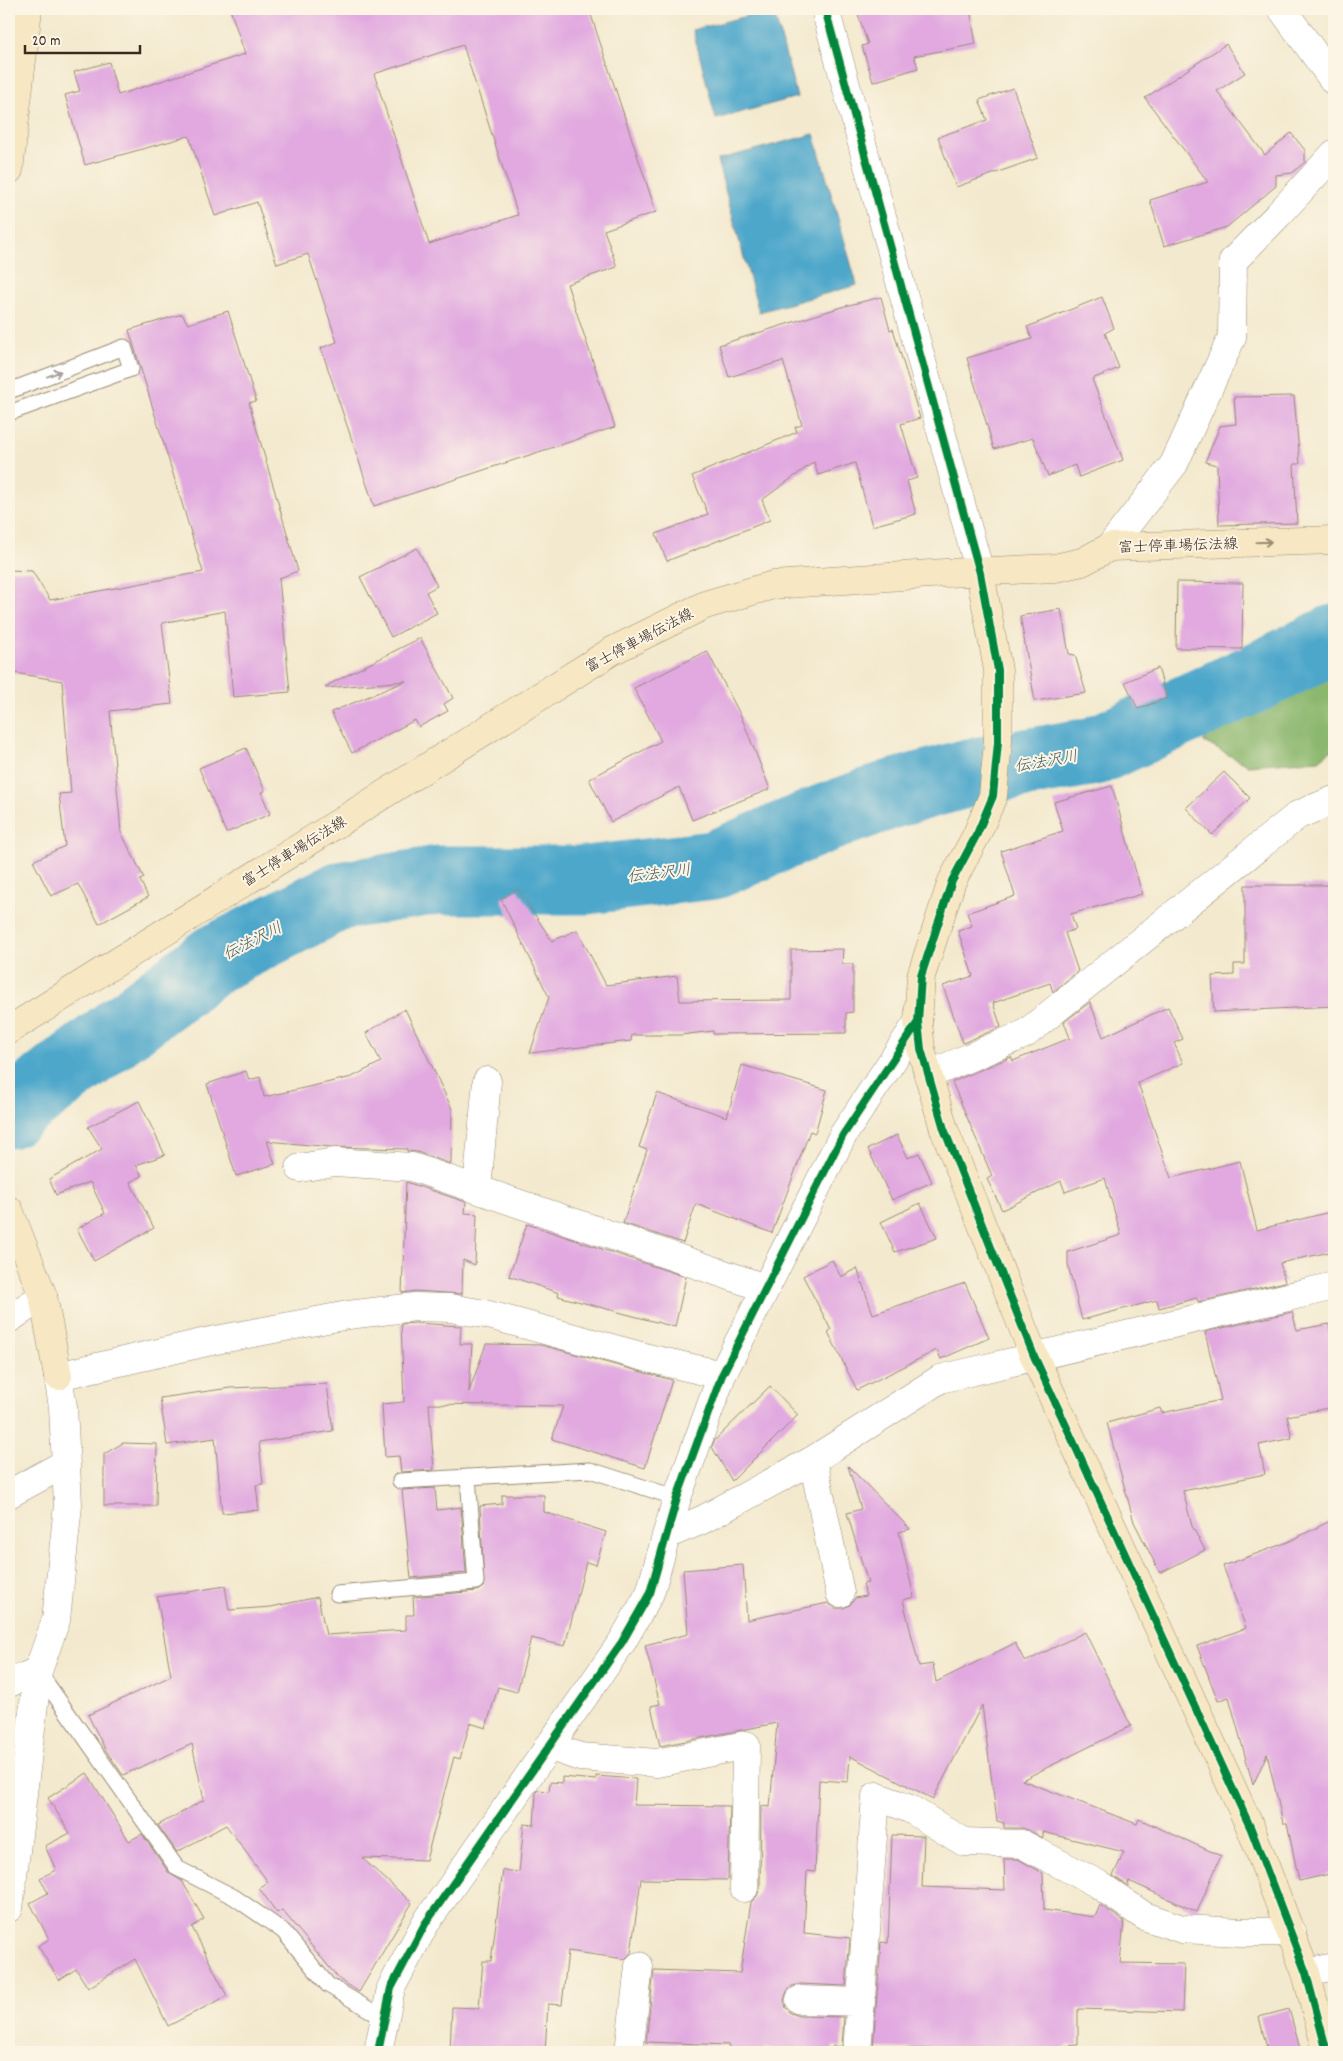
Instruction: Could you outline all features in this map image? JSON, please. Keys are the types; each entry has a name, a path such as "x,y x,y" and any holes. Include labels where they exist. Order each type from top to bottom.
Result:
{"street":[{"path":"9,170 28,9"},
{"path":"825,9 980,573 998,670 998,742 993,796 977,834 952,881 921,976 918,1022 921,1049 944,1129 1034,1356 1251,1829 1292,1932 1306,1973 1328,2052"},
{"path":"1282,9 1334,81"},
{"path":"1110,547 1174,464 1232,337 1234,260 1334,154"},
{"name":"富士停車場伝法線","path":"9,1030 612,651 705,605 773,585 945,573 980,573 1056,568 1082,562 1110,547 1334,540"},
{"path":"928,1075 1025,1034 1298,815 1334,800"},
{"path":"378,2052 391,1988 425,1924 622,1642 650,1593 677,1498 722,1375 843,1135 918,1022"},
{"path":"477,1188 487,1081"},
{"path":"300,1168 334,1162 412,1167 765,1288"},
{"path":"9,1210 43,1296 63,1407 68,1505 56,1620 38,1670 9,1908"},
{"path":"666,1535 702,1520 813,1460 940,1380 1034,1356 1334,1286"},
{"path":"9,1319 43,1296"},
{"path":"58,1376 211,1341 348,1315 416,1307 450,1308 485,1314 652,1359 722,1375"},
{"path":"813,1460 840,1593"},
{"path":"9,1494 66,1463"},
{"path":"9,1683 38,1670"},
{"path":"548,1746 580,1758 656,1763 746,1745 744,1888"},
{"path":"857,2052 876,1796 910,1809 964,1842 1022,1844 1098,1884 1144,1916 1182,1929 1292,1932"},
{"path":"629,2052 639,1966"},
{"path":"1306,1973 1334,1967"},
{"path":"800,2000 861,2002"}],"lane":[{"path":"9,391 124,347 132,369 9,413"},
{"path":"400,1480 590,1470 677,1498"},
{"path":"338,1594 476,1582 468,1477"},
{"path":"38,1670 177,1868 234,1897 283,1931 328,1985 384,2019"}],"green space":[{"path":"1334,607 1334,748 1319,760 1248,765 1204,742 1214,682"}],"water":[{"path":"773,9 797,97 716,119 693,30"},
{"path":"814,134 857,285 759,312 717,160"}],"building":[{"path":"230,9 589,9 656,212 604,230 617,267 567,284 615,427 374,506 321,348 337,342 308,254 277,264 257,202 215,216 189,136 85,165 65,95 80,91 74,72 109,62 118,95 245,54","holes":["463,45 518,215 429,244 374,74"]},
{"path":"856,9 970,9 976,44 914,56 918,68 873,82 862,46 868,44"},
{"path":"1226,44 1245,73 1217,91 1265,155 1291,133 1305,150 1305,162 1292,173 1276,175 1276,186 1227,227 1164,246 1150,200 1208,182 1145,98"},
{"path":"1013,88 1038,158 956,187 938,137 987,120 979,100"},
{"path":"881,297 890,330 893,329 920,418 901,424 917,478 907,481 916,514 872,526 855,463 818,475 814,462 762,500 770,520 667,561 656,534 708,514 692,476 797,432 795,427 802,425 783,361 729,377 719,345 845,306"},
{"path":"1102,297 1114,328 1105,333 1119,368 1092,379 1123,460 1079,477 1075,465 1048,476 1033,438 994,449 967,358 1032,339 1027,327"},
{"path":"228,311 256,401 249,403 298,571 279,578 290,692 233,697 225,611 162,623 172,704 110,711 121,832 144,878 140,880 148,897 99,924 78,884 51,896 33,861 65,846 59,794 71,793 62,681 9,672 9,570 32,571 50,600 203,572 129,330 182,314 188,324"},
{"path":"1294,396 1300,464 1294,464 1297,523 1219,525 1217,465 1205,462 1220,426 1236,424 1234,397"},
{"path":"417,548 437,586 426,592 437,613 391,637 360,577"},
{"path":"1177,582 1243,583 1242,649 1176,648"},
{"path":"1061,609 1069,654 1075,655 1086,693 1035,701 1020,616"},
{"path":"420,638 453,698 444,704 448,711 419,727 415,720 352,753 331,712 406,681 326,688 326,686"},
{"path":"707,651 741,716 770,789 692,820 679,787 611,822 589,779 661,741 634,688"},
{"path":"1158,668 1167,698 1138,709 1125,682"},
{"path":"246,748 265,791 261,792 270,814 226,833 199,768"},
{"path":"1224,772 1250,798 1212,835 1186,808"},
{"path":"1112,786 1142,894 1071,914 1076,929 1065,933 1078,971 1053,992 1050,983 993,1003 1001,1027 963,1043 943,986 973,976 958,931 972,926 967,913 1015,896 1001,851 1063,831 1054,802"},
{"path":"1245,885 1334,885 1334,1006 1214,1012 1212,976 1234,975 1234,964 1245,964"},
{"path":"518,889 552,941 577,930 606,985 677,976 680,1001 791,1000 791,950 843,949 842,964 853,964 853,1012 846,1013 846,1033 713,1034 713,1031 681,1035 632,1035 631,1041 530,1053 549,997 501,899"},
{"path":"1090,1002 1103,1037 1168,1007 1183,1039 1174,1043 1183,1063 1138,1083 1171,1178 1240,1161 1257,1230 1334,1211 1334,1251 1280,1263 1285,1282 1198,1302 1197,1298 1159,1308 1157,1300 1082,1320 1068,1265 1068,1252 1121,1235 1105,1178 1065,1192 1061,1181 1002,1210 987,1179 992,1176 952,1082 1011,1057 1013,1061 1070,1038 1064,1022"},
{"path":"405,1009 452,1109 451,1164 417,1152 407,1151 407,1149 332,1147 267,1141 275,1164 236,1176 207,1084 246,1071 249,1080 260,1077 264,1097 352,1077 381,1062 366,1033"},
{"path":"742,1065 827,1090 815,1133 810,1131 772,1233 696,1204 683,1243 623,1223 647,1150 639,1147 657,1093 727,1117"},
{"path":"139,1101 165,1155 136,1165 142,1176 130,1182 154,1228 94,1261 77,1229 105,1213 90,1182 56,1195 49,1179 102,1149 88,1127"},
{"path":"897,1135 908,1158 919,1153 932,1182 892,1200 868,1149"},
{"path":"406,1182 466,1202 465,1213 477,1214 475,1265 463,1260 462,1294 415,1291 402,1293"},
{"path":"920,1203 937,1238 895,1252 881,1222"},
{"path":"527,1224 686,1277 675,1327 558,1296 559,1293 509,1276"},
{"path":"832,1260 841,1277 857,1268 873,1314 965,1283 989,1338 941,1359 937,1350 857,1390 828,1332 831,1330 803,1276"},
{"path":"1292,1312 1297,1330 1329,1324 1334,1352 1334,1407 1287,1416 1292,1438 1259,1445 1265,1474 1183,1491 1192,1526 1205,1550 1160,1573 1134,1522 1107,1423 1160,1408 1162,1413 1221,1400 1205,1332"},
{"path":"401,1324 461,1326 460,1344 472,1344 469,1392 486,1344 541,1345 672,1380 645,1468 552,1439 563,1406 429,1404 434,1470 401,1472 399,1456 385,1457 382,1404 404,1402"},
{"path":"327,1384 333,1431 259,1442 263,1484 256,1485 259,1510 222,1513 215,1438 167,1445 160,1398 230,1388"},
{"path":"770,1386 798,1415 732,1481 712,1447 714,1441"},
{"path":"123,1443 157,1444 156,1506 104,1506 104,1454"},
{"path":"848,1466 910,1529 899,1532 914,1597 903,1600 919,1666 933,1664 936,1682 1015,1643 1025,1662 1085,1632 1131,1726 1022,1780 1137,1824 1139,1819 1221,1856 1197,1912 1129,1881 1128,1886 1113,1876 1124,1852 1043,1832 1043,1838 1023,1828 1004,1828 1004,1823 997,1821 982,1705 933,1799 850,1756 848,1782 819,1780 815,1872 807,1871 804,1933 850,1938 846,1986 800,1984 792,1986 787,1991 784,2000 786,2008 791,2013 799,2016 844,2017 842,2047 833,2046 832,2052 798,2052 764,2048 764,2052 728,2052 729,2045 646,2042 654,1970 740,1973 751,1902 757,1896 760,1888 761,1806 770,1807 777,1723 660,1746 651,1706 660,1704 645,1645 688,1634 683,1570 743,1565 747,1620 828,1603 835,1608 843,1608 850,1605 855,1598 866,1596 863,1584 868,1583 847,1513 861,1509"},
{"path":"435,1488 437,1510 461,1507 466,1573 411,1578 402,1490"},
{"path":"502,1495 544,1495 544,1512 606,1532 596,1565 586,1562 565,1646 531,1638 517,1692 498,1687 486,1728 470,1723 460,1759 454,1757 426,1860 362,1858 412,1903 359,1992 339,1979 282,1910 277,1913 259,1888 268,1882 226,1825 177,1852 158,1825 204,1800 192,1744 123,1775 105,1749 88,1715 171,1676 157,1597 225,1586 229,1610 271,1607 318,1597 326,1635 406,1630 406,1615 414,1615 413,1597 477,1591 484,1586 480,1506 502,1504"},
{"path":"1334,1519 1334,1873 1299,1881 1287,1823 1283,1823 1267,1754 1253,1785 1229,1697 1218,1701 1197,1646 1246,1628 1223,1566 1288,1542"},
{"path":"87,1773 129,1841 142,1834 169,1873 182,1881 204,1919 192,1927 227,1996 168,2026 135,1959 88,1988 76,1969 59,1980 38,1946 49,1939 30,1903 48,1893 40,1878 56,1870 45,1846 70,1833 48,1798"},
{"path":"596,1776 636,1779 634,1805 730,1806 728,1880 641,1879 631,1953 625,1959 568,1951 562,2005 548,2004 545,2052 497,2049 497,2052 450,2052 452,2007 479,2008 483,1961 491,1961 503,1870 519,1872 524,1824 534,1825 536,1792 538,1790 549,1791 550,1782 562,1783 562,1777 596,1780"},
{"path":"892,1835 924,1836 922,1887 1005,1890 1004,1859 1018,1859 1043,1873 1044,1910 1095,1917 1100,1905 1124,1921 1120,1963 1184,1964 1182,2012 1078,2009 1078,2045 1066,2046 1066,2052 873,2048 881,1942 888,1943"},
{"path":"1289,2009 1301,2052 1268,2052 1259,2017"}],"waterway":[{"name":"伝法沢川","path":"9,1114 213,960 339,896 438,880 587,880 714,865 823,819 892,794 969,773 1095,751 1251,680 1334,639"}],"cycle path":[{"path":"825,9 980,573 998,670 998,742 993,796 977,834 952,881 921,976 918,1022 921,1049 944,1129 1034,1356 1251,1829 1306,1973 1327,2052"},
{"path":"378,2052 391,1988 425,1924 622,1642 650,1593 677,1498 722,1375 843,1135 918,1022"}]}
